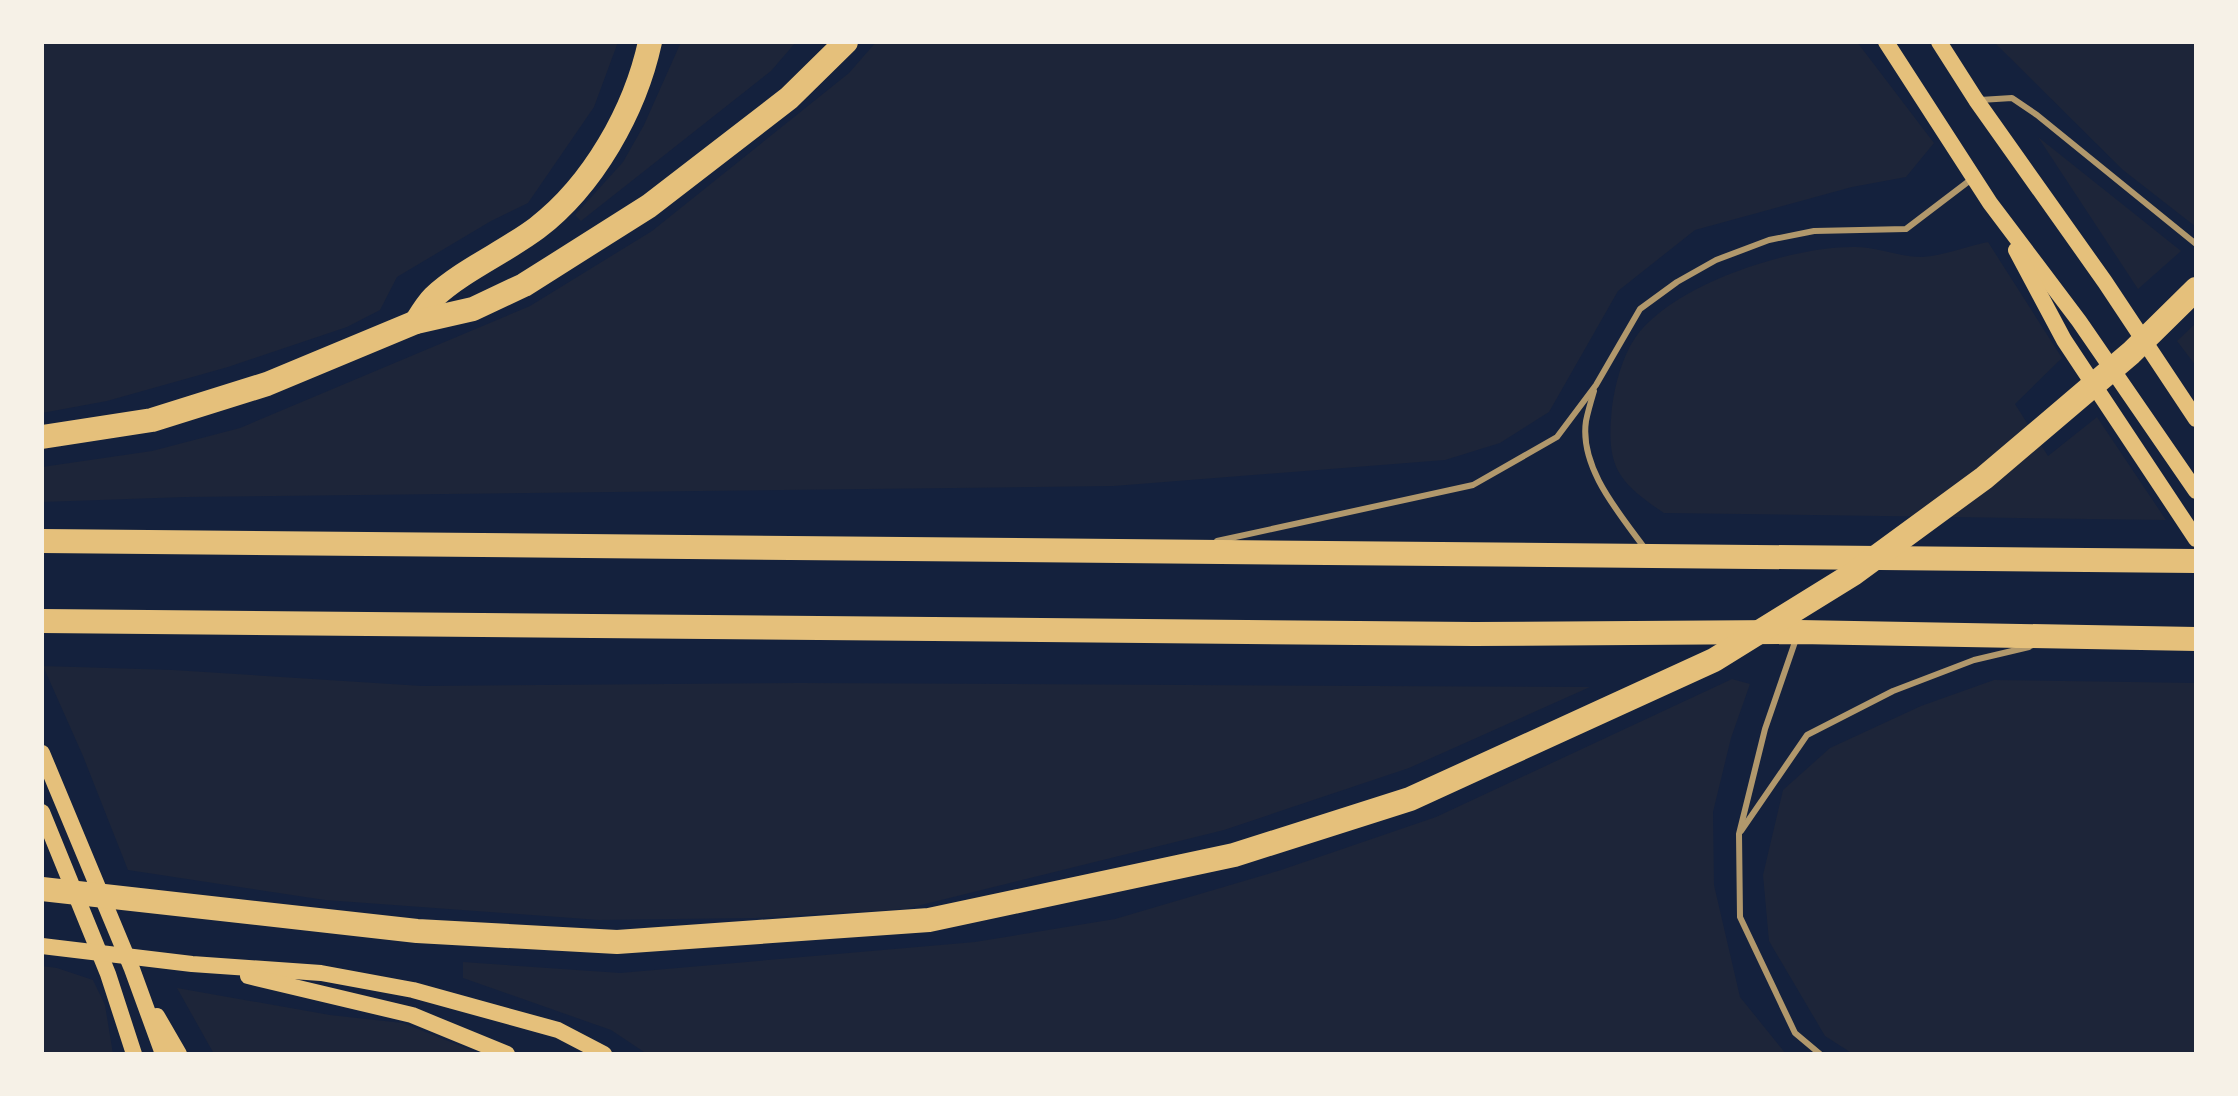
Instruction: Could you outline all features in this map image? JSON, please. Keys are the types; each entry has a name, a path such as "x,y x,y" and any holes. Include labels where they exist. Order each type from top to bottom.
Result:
{"highway":[{"path":"416,322 433,297 538,227 579,186 610,143 643,73 650,42"},
{"path":"42,437 152,420 267,384 416,322 473,309 524,285 649,206 789,98 846,42"},
{"path":"42,889 417,931 617,942 929,920 1234,855 1410,799 1714,660 1853,574 1984,478 2131,353 2196,289"},
{"path":"42,541 1178,549 2196,561"},
{"path":"42,621 1474,634 1799,632 2194,639"}],"main road":[{"path":"1886,42 1990,203 2064,340 2196,539"},
{"path":"1939,42 2196,419"},
{"path":"1990,203 2079,321 2196,491"},
{"path":"42,753 132,969 163,1054"},
{"path":"42,812 108,974 134,1054"},
{"path":"42,946 192,964 321,973 413,990 558,1030 604,1054"},
{"path":"192,964 412,1015 507,1054"},
{"path":"132,969 179,1054"}],"lane":[{"path":"1976,100 2012,98 2196,244"},
{"path":"1178,549 1473,485 1557,437 1596,385 1640,309 1677,282 1716,260 1769,240 1814,231 1906,229 1974,178"},
{"path":"1596,385 1585,424 1590,463 1650,556"},
{"path":"1799,632 1765,729 1739,834 1740,917 1795,1033 1820,1054"},
{"path":"1739,834 1807,735 1893,691 1974,660 2066,638"}],"shaded area":[{"path":"42,42 618,42 594,107 528,203 491,221 397,277 380,310 347,327 228,367 107,401 42,413"},
{"path":"681,42 796,42 771,71 581,221 575,215 623,162 644,125"},
{"path":"876,42 1857,42 1934,143 1906,177 1852,187 1695,230 1618,291 1549,412 1500,443 1445,460 1114,486 186,497 42,502 42,467 152,451 240,428 530,306 652,231 849,73"},
{"path":"1994,42 2196,42 2196,227 2123,170"},
{"path":"2038,137 2181,251 2138,289"},
{"path":"1988,242 2062,358 2015,404 2048,456 2097,417 2166,520 1664,513 1625,481 1613,458 1611,444 1617,381 1635,338 1652,319 1676,301 1735,272 1799,253 1855,247 1922,257"},
{"path":"2196,323 2196,366 2177,341"},
{"path":"43,666 173,670 422,686 799,683 1590,687 1409,768 1224,830 905,909 755,918 599,920 325,900 128,870"},
{"path":"1732,679 1750,684 1731,738 1713,812 1714,885 1740,997 1786,1054 647,1054 611,1030 463,978 463,962 620,973 975,942 1115,919 1281,870 1436,817"},
{"path":"1994,680 2196,683 2196,1054 1853,1054 1825,1036 1769,941 1763,875 1783,790 1830,748 1921,706"},
{"path":"42,966 93,980 105,1005 113,1054 42,1054"},
{"path":"177,988 330,1015 403,1023 481,1054 214,1054"}]}
